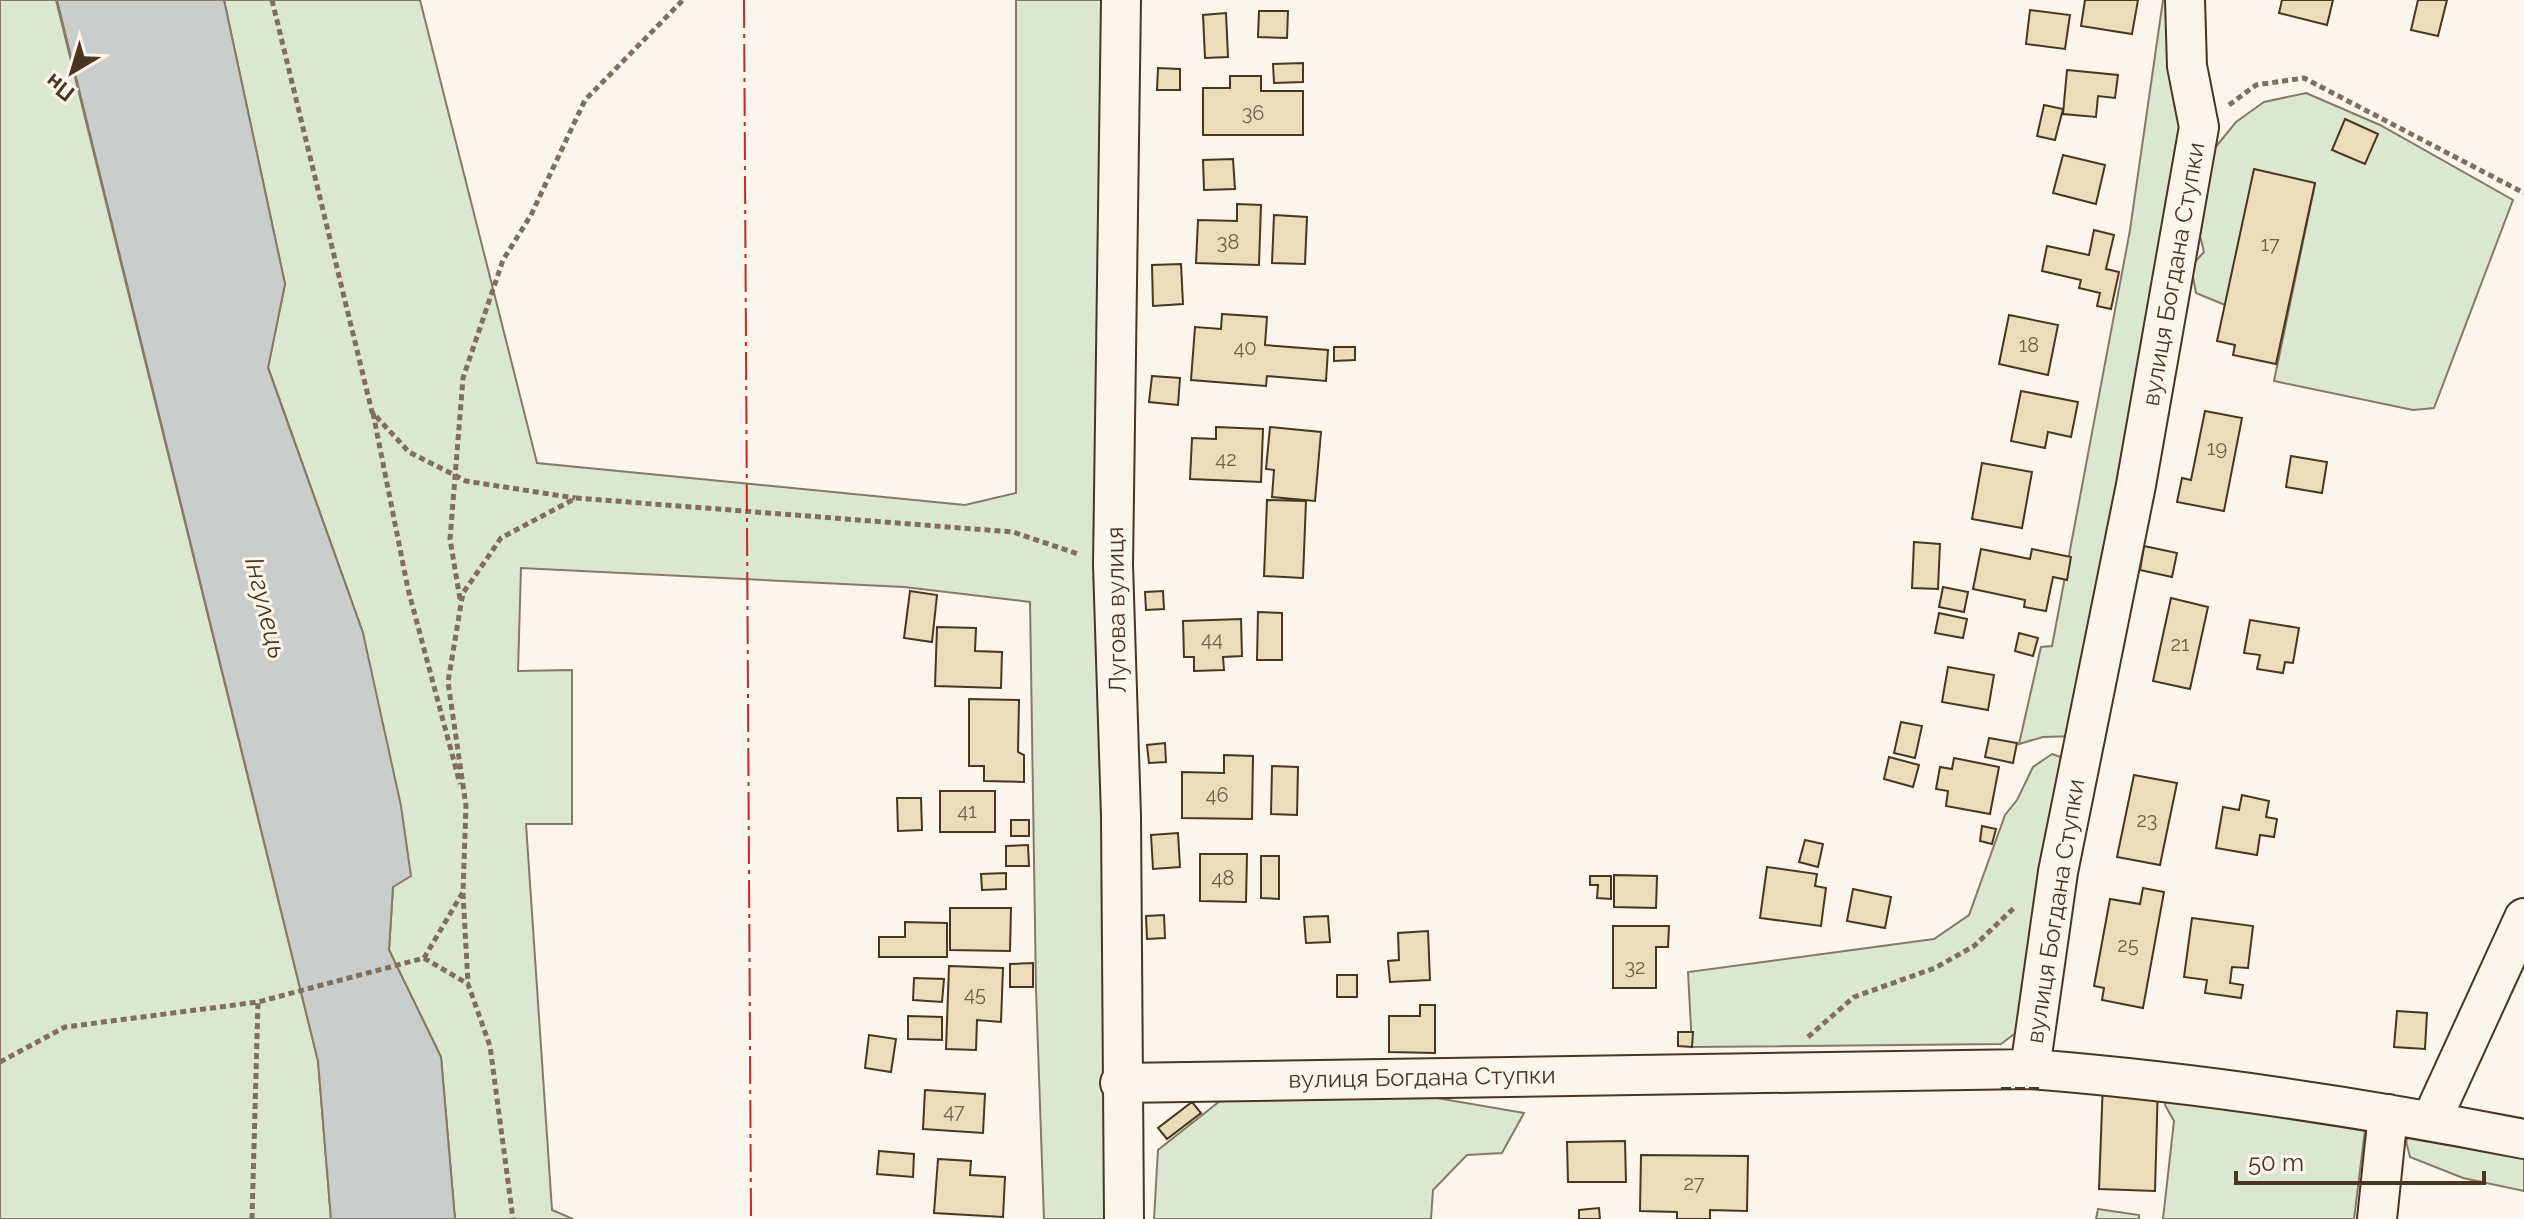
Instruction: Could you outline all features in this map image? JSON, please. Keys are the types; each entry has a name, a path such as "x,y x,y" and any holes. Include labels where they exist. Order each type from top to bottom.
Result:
{"street":[{"name":"Лугова вулиця","path":"1121,0 1113,565 1121,816 1120,1083 1124,1219"},
{"name":"вулиця Богдана Ступки","path":"1120,1083 2030,1069 2058,872 2136,485 2199,127 2187,66 2185,0"},
{"path":"2431,1121 2524,918"},
{"path":"2030,1069 2175,1080 2524,1139"},
{"path":"2377,1219 2388,1114"}],"path":[{"path":"272,0 372,412 408,589 466,806"},
{"path":"461,604 450,539 463,378 503,260 531,215 585,100 683,0"},
{"path":"2199,127 2256,85 2304,78 2365,106 2524,193"},
{"path":"372,412 409,452 466,481 576,498 1013,532 1113,565"},
{"path":"513,1219 490,1046 468,984 463,892 466,806 448,682 463,593 501,538 576,498"},
{"path":"1767,1071 1854,997 1935,968 1974,946 2058,872"},
{"path":"0,1062 65,1027 258,1002 424,958 463,892"},
{"path":"424,958 468,984"},
{"path":"252,1219 258,1002"}],"green space":[{"path":"0,0 56,0 318,1061 331,1219 0,1219"},
{"path":"224,0 420,0 537,463 965,505 1016,493 1016,0 1113,0 1114,1219 1044,1219 1036,990 1030,602 904,587 521,568 518,671 572,670 572,824 526,824 552,1210 573,1219 455,1219 441,1057 389,950 393,887 363,633 268,367 285,284"},
{"path":"2163,0 2177,0 2194,141 2076,736 2043,737 2019,744 2041,647 2052,646 2130,230"},
{"path":"2306,93 2380,125 2513,200 2434,408 2413,410 2274,381 2315,184 2225,305 2196,293 2191,266 2204,252 2200,236 2214,149 2236,122 2264,102"},
{"path":"2052,754 2072,761 2017,1032 2001,1044 1692,1047 1688,972 1934,939 1969,915 2005,815 2017,800 2033,767"},
{"path":"1402,1092 1524,1113 1502,1153 1467,1155 1433,1190 1431,1219 1154,1219 1158,1150 1225,1097"},
{"path":"2166,1094 2366,1122 2354,1219 2163,1219 2174,1121 2165,1105"},
{"path":"2412,1130 2524,1141 2524,1191 2463,1178 2410,1157 2406,1141"},
{"path":"2098,1209 2139,1215 2139,1219 2096,1219"}],"water":[{"name":"Інгулець","path":"57,0 224,0 285,284 268,368 363,633 401,806 411,876 393,887 389,950 441,1057 455,1219 331,1219 318,1061"}],"building":[{"path":"2085,0 2138,0 2132,34 2081,26"},
{"path":"2282,0 2333,0 2327,25 2279,13"},
{"path":"2418,0 2447,0 2438,36 2411,30"},
{"path":"2030,10 2070,15 2065,49 2026,44"},
{"path":"1259,11 1288,11 1287,38 1258,37"},
{"path":"1226,13 1228,57 1205,58 1203,15"},
{"path":"1303,63 1303,82 1274,83 1273,64"},
{"path":"1158,68 1180,69 1180,90 1157,90"},
{"path":"2067,70 2118,75 2115,98 2098,96 2096,117 2063,114"},
{"path":"1230,76 1261,76 1261,91 1303,91 1303,135 1203,135 1203,88 1230,88"},
{"path":"2044,105 2063,109 2055,140 2037,136"},
{"path":"2345,119 2378,134 2365,164 2332,150"},
{"path":"2063,155 2105,165 2096,204 2053,193"},
{"path":"1233,159 1235,189 1204,190 1203,160"},
{"path":"2254,169 2315,183 2276,364 2233,355 2235,345 2217,341"},
{"path":"1237,204 1261,205 1259,265 1196,263 1198,220 1237,221"},
{"path":"1274,215 1307,217 1305,264 1272,263"},
{"path":"2094,230 2114,235 2106,269 2119,272 2111,309 2097,306 2100,293 2079,288 2081,280 2042,271 2047,246 2089,255"},
{"path":"1181,264 1183,304 1153,306 1152,265"},
{"path":"1222,314 1267,317 1265,345 1328,350 1326,381 1267,376 1266,386 1191,380 1195,327 1221,329"},
{"path":"2009,315 2058,325 2048,375 1999,364"},
{"path":"1334,347 1355,347 1355,360 1334,361"},
{"path":"1152,376 1180,378 1178,405 1149,402"},
{"path":"2021,391 2078,402 2071,437 2048,432 2045,448 2011,441"},
{"path":"2205,411 2242,418 2224,511 2177,502 2182,478 2191,480"},
{"path":"1216,427 1263,429 1261,482 1190,479 1192,438 1216,439"},
{"path":"1270,427 1321,432 1315,501 1272,497 1274,470 1266,469"},
{"path":"2291,456 2327,462 2322,493 2286,487"},
{"path":"1982,463 2032,472 2022,528 1972,519"},
{"path":"1267,500 1306,501 1303,578 1264,576"},
{"path":"1914,542 1940,544 1938,589 1912,588"},
{"path":"2144,546 2177,553 2172,577 2140,570"},
{"path":"1981,549 2030,559 2032,549 2071,557 2067,580 2053,577 2046,611 2024,607 2025,600 1973,589"},
{"path":"1943,587 1968,592 1964,612 1939,607"},
{"path":"910,591 937,595 932,642 904,638"},
{"path":"1163,591 1164,609 1146,610 1145,592"},
{"path":"2171,598 2208,607 2190,689 2153,681"},
{"path":"1258,612 1282,613 1282,660 1257,660"},
{"path":"1939,613 1967,619 1963,638 1935,633"},
{"path":"1241,619 1242,656 1223,657 1224,670 1194,671 1194,657 1184,657 1183,621"},
{"path":"2250,620 2299,628 2293,663 2285,662 2283,673 2257,669 2260,655 2244,653"},
{"path":"937,627 976,628 975,651 1002,652 1001,688 935,686"},
{"path":"2019,633 2038,638 2033,656 2015,651"},
{"path":"1948,667 1994,675 1988,710 1942,702"},
{"path":"969,699 1019,700 1018,752 1024,755 1024,782 984,781 984,766 969,766"},
{"path":"1901,722 1922,726 1915,758 1894,753"},
{"path":"1989,738 2017,743 2013,763 1985,757"},
{"path":"1165,743 1166,762 1149,763 1147,745"},
{"path":"1224,755 1253,756 1252,819 1182,818 1182,772 1224,773"},
{"path":"1889,757 1919,765 1913,787 1884,779"},
{"path":"1954,758 1999,767 1990,814 1946,806 1948,791 1936,789 1940,767 1952,769"},
{"path":"1272,766 1298,767 1297,815 1271,814"},
{"path":"2134,775 2177,783 2160,865 2117,857"},
{"path":"940,791 995,791 995,832 940,832"},
{"path":"2242,795 2269,801 2266,817 2277,819 2274,837 2260,835 2257,855 2216,848 2223,807 2239,810"},
{"path":"897,798 921,798 922,830 898,831"},
{"path":"1011,820 1029,820 1029,836 1011,836"},
{"path":"1982,826 1996,829 1992,844 1980,841"},
{"path":"1178,833 1180,867 1153,869 1151,835"},
{"path":"1805,840 1823,844 1818,867 1799,862"},
{"path":"1028,845 1029,866 1006,866 1006,846"},
{"path":"1200,854 1247,854 1246,902 1200,901"},
{"path":"1261,856 1279,856 1279,899 1261,898"},
{"path":"1767,867 1817,874 1815,886 1826,888 1821,926 1760,918"},
{"path":"1006,873 1006,889 982,890 981,874"},
{"path":"1614,875 1657,876 1656,908 1614,907"},
{"path":"1590,876 1611,876 1611,899 1597,898 1598,885 1590,885"},
{"path":"2143,888 2164,892 2143,1008 2102,1000 2104,988 2094,986 2110,899 2140,904"},
{"path":"1853,889 1891,897 1885,928 1847,921"},
{"path":"950,908 1011,908 1010,951 950,950"},
{"path":"1164,915 1165,938 1147,939 1146,916"},
{"path":"1328,916 1330,942 1306,943 1304,917"},
{"path":"2192,918 2253,926 2248,968 2232,967 2230,983 2243,985 2241,998 2205,993 2207,980 2184,977"},
{"path":"905,922 947,923 947,957 879,957 879,937 905,937"},
{"path":"1613,926 1669,926 1668,947 1656,947 1656,988 1613,988"},
{"path":"1428,931 1430,980 1390,982 1388,961 1399,960 1398,933"},
{"path":"1033,963 1033,987 1010,987 1010,964"},
{"path":"949,966 1003,968 1001,1022 977,1020 976,1050 946,1049"},
{"path":"1337,975 1357,975 1357,997 1337,997"},
{"path":"914,978 944,979 942,1002 913,1000"},
{"path":"1420,1005 1435,1005 1435,1053 1389,1052 1389,1016 1420,1016"},
{"path":"2397,1011 2427,1013 2425,1049 2394,1047"},
{"path":"908,1016 942,1017 942,1040 908,1039"},
{"path":"1678,1032 1693,1032 1692,1047 1678,1046"},
{"path":"869,1035 896,1039 891,1072 865,1068"},
{"path":"2103,1081 2158,1083 2155,1191 2099,1189"},
{"path":"925,1090 985,1094 983,1133 923,1129"},
{"path":"1192,1102 1201,1113 1167,1139 1158,1128"},
{"path":"1625,1141 1626,1182 1568,1182 1567,1142"},
{"path":"879,1151 914,1154 913,1177 877,1174"},
{"path":"1641,1155 1748,1156 1747,1211 1710,1210 1710,1219 1677,1219 1677,1212 1640,1211"},
{"path":"938,1159 971,1161 970,1175 1005,1177 1003,1217 934,1213"},
{"path":"1599,1208 1600,1219 1579,1219 1579,1210"}],"fence":[{"path":"2001,1088 2041,1088"}],"power":[{"path":"744,0 751,1219"}]}
